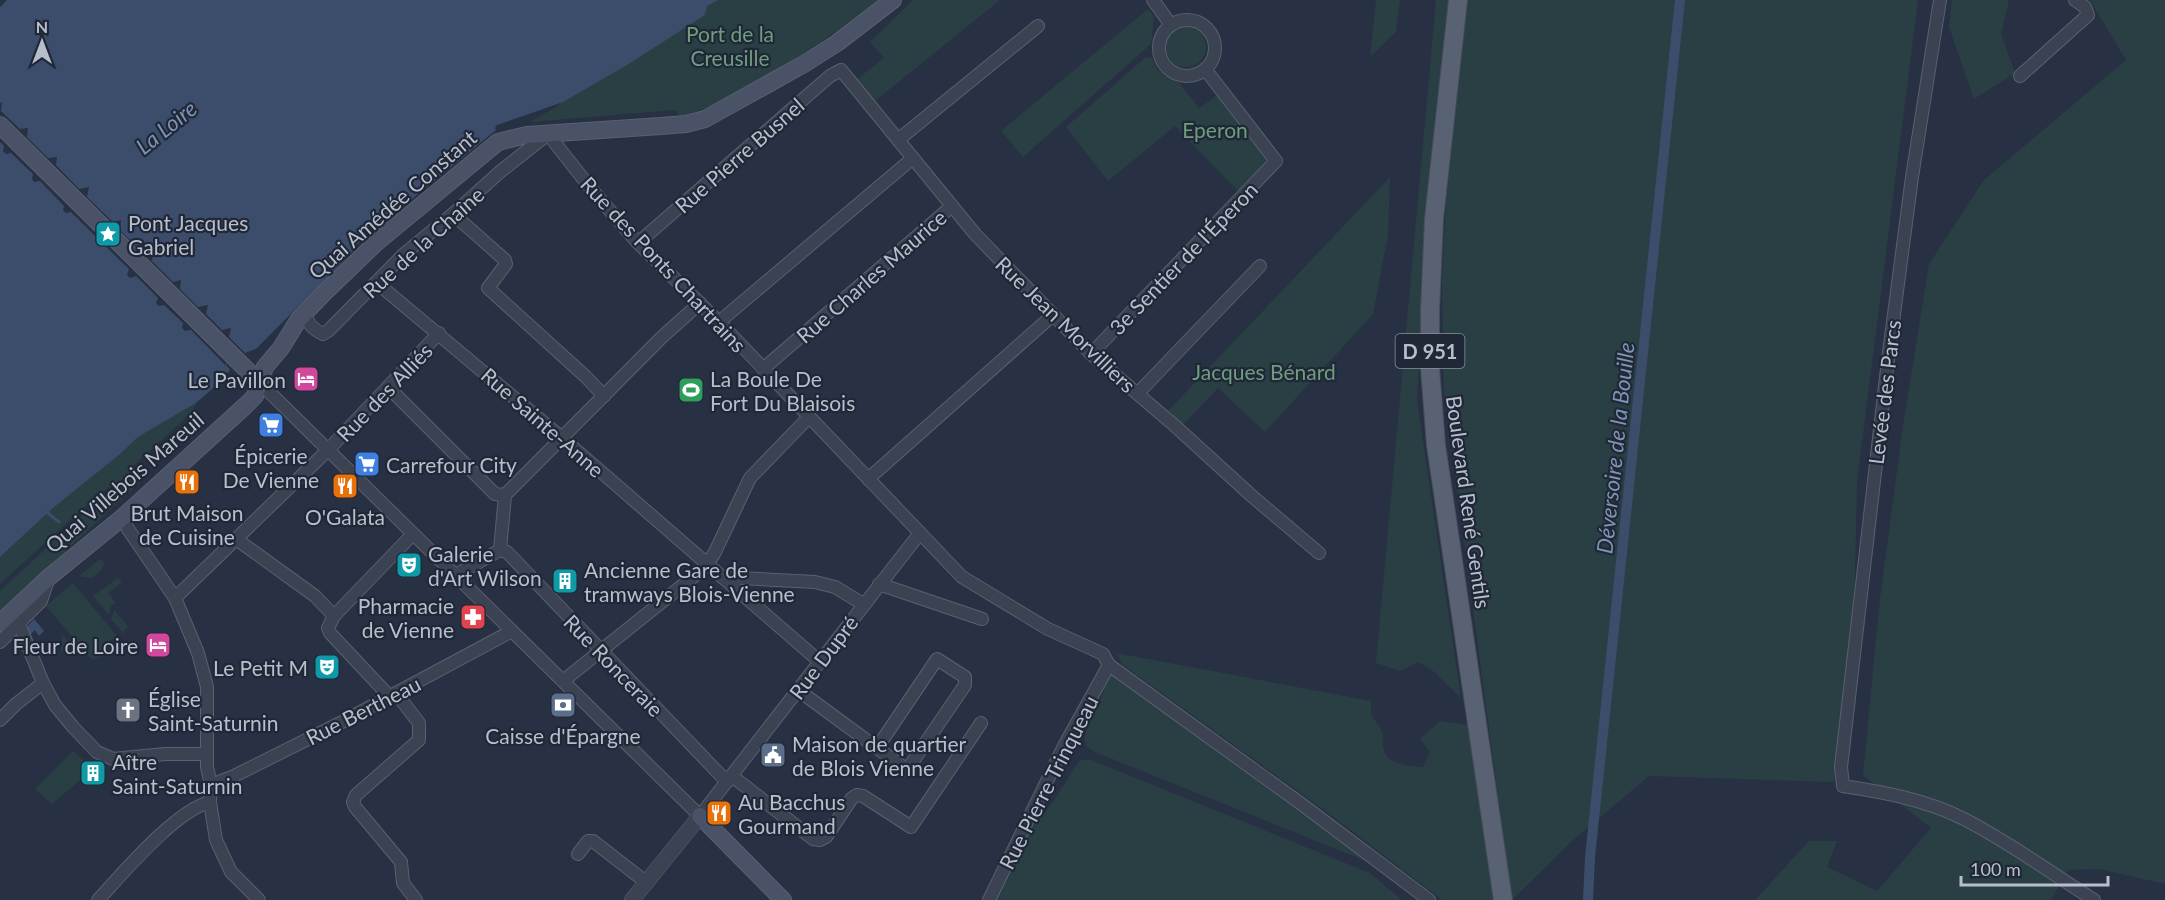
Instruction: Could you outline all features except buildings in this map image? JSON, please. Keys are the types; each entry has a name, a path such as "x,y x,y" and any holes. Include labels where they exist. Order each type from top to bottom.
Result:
{"main road":[{"name":"Quai Amédée Constant","path":"260,383 265,367 306,312 377,242 498,142 514,137 686,124 705,119 804,64 852,32 893,0"},
{"name":"Boulevard René Gentils","path":"1458,0 1434,219 1430,368 1437,445 1503,900"},
{"path":"0,125 260,383"},
{"name":"Quai Villebois Mareuil","path":"10,619 48,578 123,518 245,406 255,396 260,383"},
{"path":"700,816 783,900"}],"street":[{"path":"1153,0 1171,25"},
{"name":"Levée des Parcs","path":"1940,0 1912,177 1887,366 1841,767 1843,786 1921,802 1963,818 2094,900"},
{"path":"2020,76 2088,15 2085,7 2076,0"},
{"path":"1189,20 1206,27 1212,35 1215,53 1205,69 1197,74 1179,75 1164,64 1159,47 1164,31 1171,25 1189,20"},
{"path":"898,140 1038,26"},
{"name":"3e Sentier de l'Éperon","path":"1091,354 1276,162 1205,69"},
{"name":"Rue Jean Morvilliers","path":"840,70 844,72 975,234 1091,354 1319,553"},
{"name":"Rue Pierre Busnel","path":"639,242 830,76 840,70"},
{"name":"Rue de la Chaîne","path":"306,312 308,321 317,332 323,334 328,331 403,255 548,134"},
{"name":"Rue des Ponts Chartrains","path":"548,134 588,185 639,242 962,577 1048,629 1104,654 1109,665 1291,796 1429,900"},
{"path":"718,322 913,158"},
{"name":"Rue Charles Maurice","path":"763,369 952,206"},
{"path":"453,214 505,260 506,264 488,288 579,370 604,396"},
{"path":"1137,393 1260,266"},
{"name":"Rue Sainte-Anne","path":"377,283 561,437 819,661"},
{"path":"456,575 500,550 505,495 662,337 700,303"},
{"path":"868,479 1053,315"},
{"name":"Rue des Alliés","path":"175,598 328,450 439,333"},
{"path":"260,383 700,816 633,900"},
{"path":"389,388 495,494 505,495"},
{"path":"563,681 707,564 750,478 809,417"},
{"path":"123,518 128,529 175,598 198,653 208,701 207,754 213,827 221,852 231,872 259,900"},
{"name":"Rue Dupré","path":"700,816 920,533"},
{"path":"413,534 334,616 329,625 330,633 419,723 419,740 356,795 353,802 401,862 405,886 416,900"},
{"path":"236,539 315,596 334,616"},
{"name":"Rue Ronceraie","path":"500,550 507,552 601,652 730,779 813,839 820,840 826,837 852,798 857,795 863,796 911,827 981,723"},
{"path":"722,577 815,582 835,587 863,604"},
{"path":"879,584 982,619"},
{"path":"10,619 55,705 72,727 97,752 108,759 165,754 207,754"},
{"path":"0,642 10,619"},
{"name":"Rue Bertheau","path":"211,785 234,776 393,695 512,631"},
{"path":"798,690 877,748 907,770 965,685 965,677 937,659 877,748"},
{"name":"Rue Pierre Trinqueau","path":"989,900 1064,747 1109,665"},
{"path":"0,720 43,683"},
{"path":"98,900 136,859 180,818 196,807 210,802"},
{"path":"578,854 588,841 593,841 647,883"}],"green space":[{"name":"Port de la Creusille","path":"701,0 878,0 795,59 728,97 697,111 680,116 675,110 530,122 554,108"},
{"path":"913,0 1000,0 875,101 856,80 884,58 870,42"},
{"path":"1376,0 1400,0 1396,32 1370,57"},
{"path":"1436,0 1450,0 1427,214 1417,401 1461,698 1432,670 1418,662 1400,671 1376,663"},
{"path":"1467,0 1918,0 1857,481 1854,619 1834,782 1649,776 1571,842 1512,900 1444,392 1442,279 1446,202"},
{"path":"1952,0 2009,0 2001,34 2015,73 1974,99 1949,27"},
{"path":"2090,0 2165,0 2165,884 2099,869 2068,870 2051,900 1755,900 1809,841 1837,841 1827,867 1877,891 1931,828 1863,775 1880,599 1903,426 1929,264 1984,180 2126,60"},
{"path":"1148,9 1154,16 1151,44 1023,157 1001,131"},
{"path":"1186,27 1194,28 1200,33 1205,39 1205,55 1200,61 1194,66 1186,67 1178,66 1172,61 1167,55 1166,47 1167,39 1172,33 1178,28"},
{"name":"Eperon","path":"1146,57 1152,58 1157,69 1165,76 1179,83 1199,108 1219,94 1266,158 1265,165 1239,192 1175,126 1108,181 1066,127"},
{"name":"Jacques Bénard","path":"1390,177 1388,235 1373,314 1265,432 1218,388 1183,425 1168,411"},
{"path":"196,403 193,411 131,468 133,472 96,496 0,584 0,557 53,508 138,437"},
{"path":"137,476 142,480 0,612 0,591 93,505"},
{"path":"100,559 104,563 102,569 92,578 79,576"},
{"path":"118,578 122,582 108,593 116,603 111,606 109,615 93,596"},
{"path":"73,583 117,636 112,639 104,656 94,660 46,606"},
{"path":"114,610 128,626 123,633 111,619"},
{"path":"62,634 74,648 67,657 61,650"},
{"path":"1116,653 1371,701 1372,716 1383,734 1385,752 1393,761 1404,765 1423,767 1430,752 1420,739 1440,721 1468,725 1495,900 1442,900 1327,812 1123,665"},
{"path":"1111,674 1366,861 1087,747 1084,737"},
{"path":"73,751 93,769 52,804 35,789"},
{"path":"1089,759 1370,873 1402,900 994,900 1022,841 1053,802 1079,761"}],"water":[{"name":"La Loire","path":"7,0 718,0 707,6 705,15 627,65 563,102 497,125 496,130 355,246 356,248 256,349 245,353 241,349 226,365 230,370 196,403 138,437 53,508 0,557 0,7"},
{"path":"34,619 44,631 39,636 35,630 30,635 26,628"}],"pier":[{"name":"Pont Jacques Gabriel","path":"2,102 1,111 20,129 28,128 27,137 48,158 57,157 56,165 79,189 89,187 87,197 113,222 121,220 120,230 144,254 153,252 152,261 173,282 181,280 180,289 198,307 208,305 206,314 222,330 231,328 229,337 241,349 225,365 191,330 185,331 182,328 183,323 164,305 159,306 156,303 158,298 136,276 130,278 127,275 129,269 104,245 98,246 97,238 71,212 66,213 63,210 64,206 40,181 34,182 33,174 11,153 6,154 3,151 4,146 0,142 0,103"}],"waterway":[{"name":"Déversoire de la Bouille","path":"1588,900 1590,857 1680,0"},
{"path":"44,510 59,522"},
{"path":"67,529 76,536"}],"place":[{"name":"Pont Jacques Gabriel","path":"108,234"},
{"name":"Le Pavillon","path":"306,379"},
{"name":"La Boule De Fort Du Blaisois","path":"691,390"},
{"name":"Épicerie De Vienne","path":"271,425"},
{"name":"Carrefour City","path":"367,464"},
{"name":"Brut Maison de Cuisine","path":"187,482"},
{"name":"O'Galata","path":"345,486"},
{"name":"Galerie d'Art Wilson","path":"409,565"},
{"name":"Ancienne Gare de tramways Blois-Vienne","path":"565,581"},
{"name":"Pharmacie de Vienne","path":"473,617"},
{"name":"Fleur de Loire","path":"158,645"},
{"name":"Le Petit M","path":"327,667"},
{"name":"Caisse d'Épargne","path":"563,705"},
{"name":"Église Saint-Saturnin","path":"128,710"},
{"name":"Maison de quartier de Blois Vienne","path":"773,755"},
{"name":"Aître Saint-Saturnin","path":"93,773"},
{"name":"Au Bacchus Gourmand","path":"719,813"}]}
